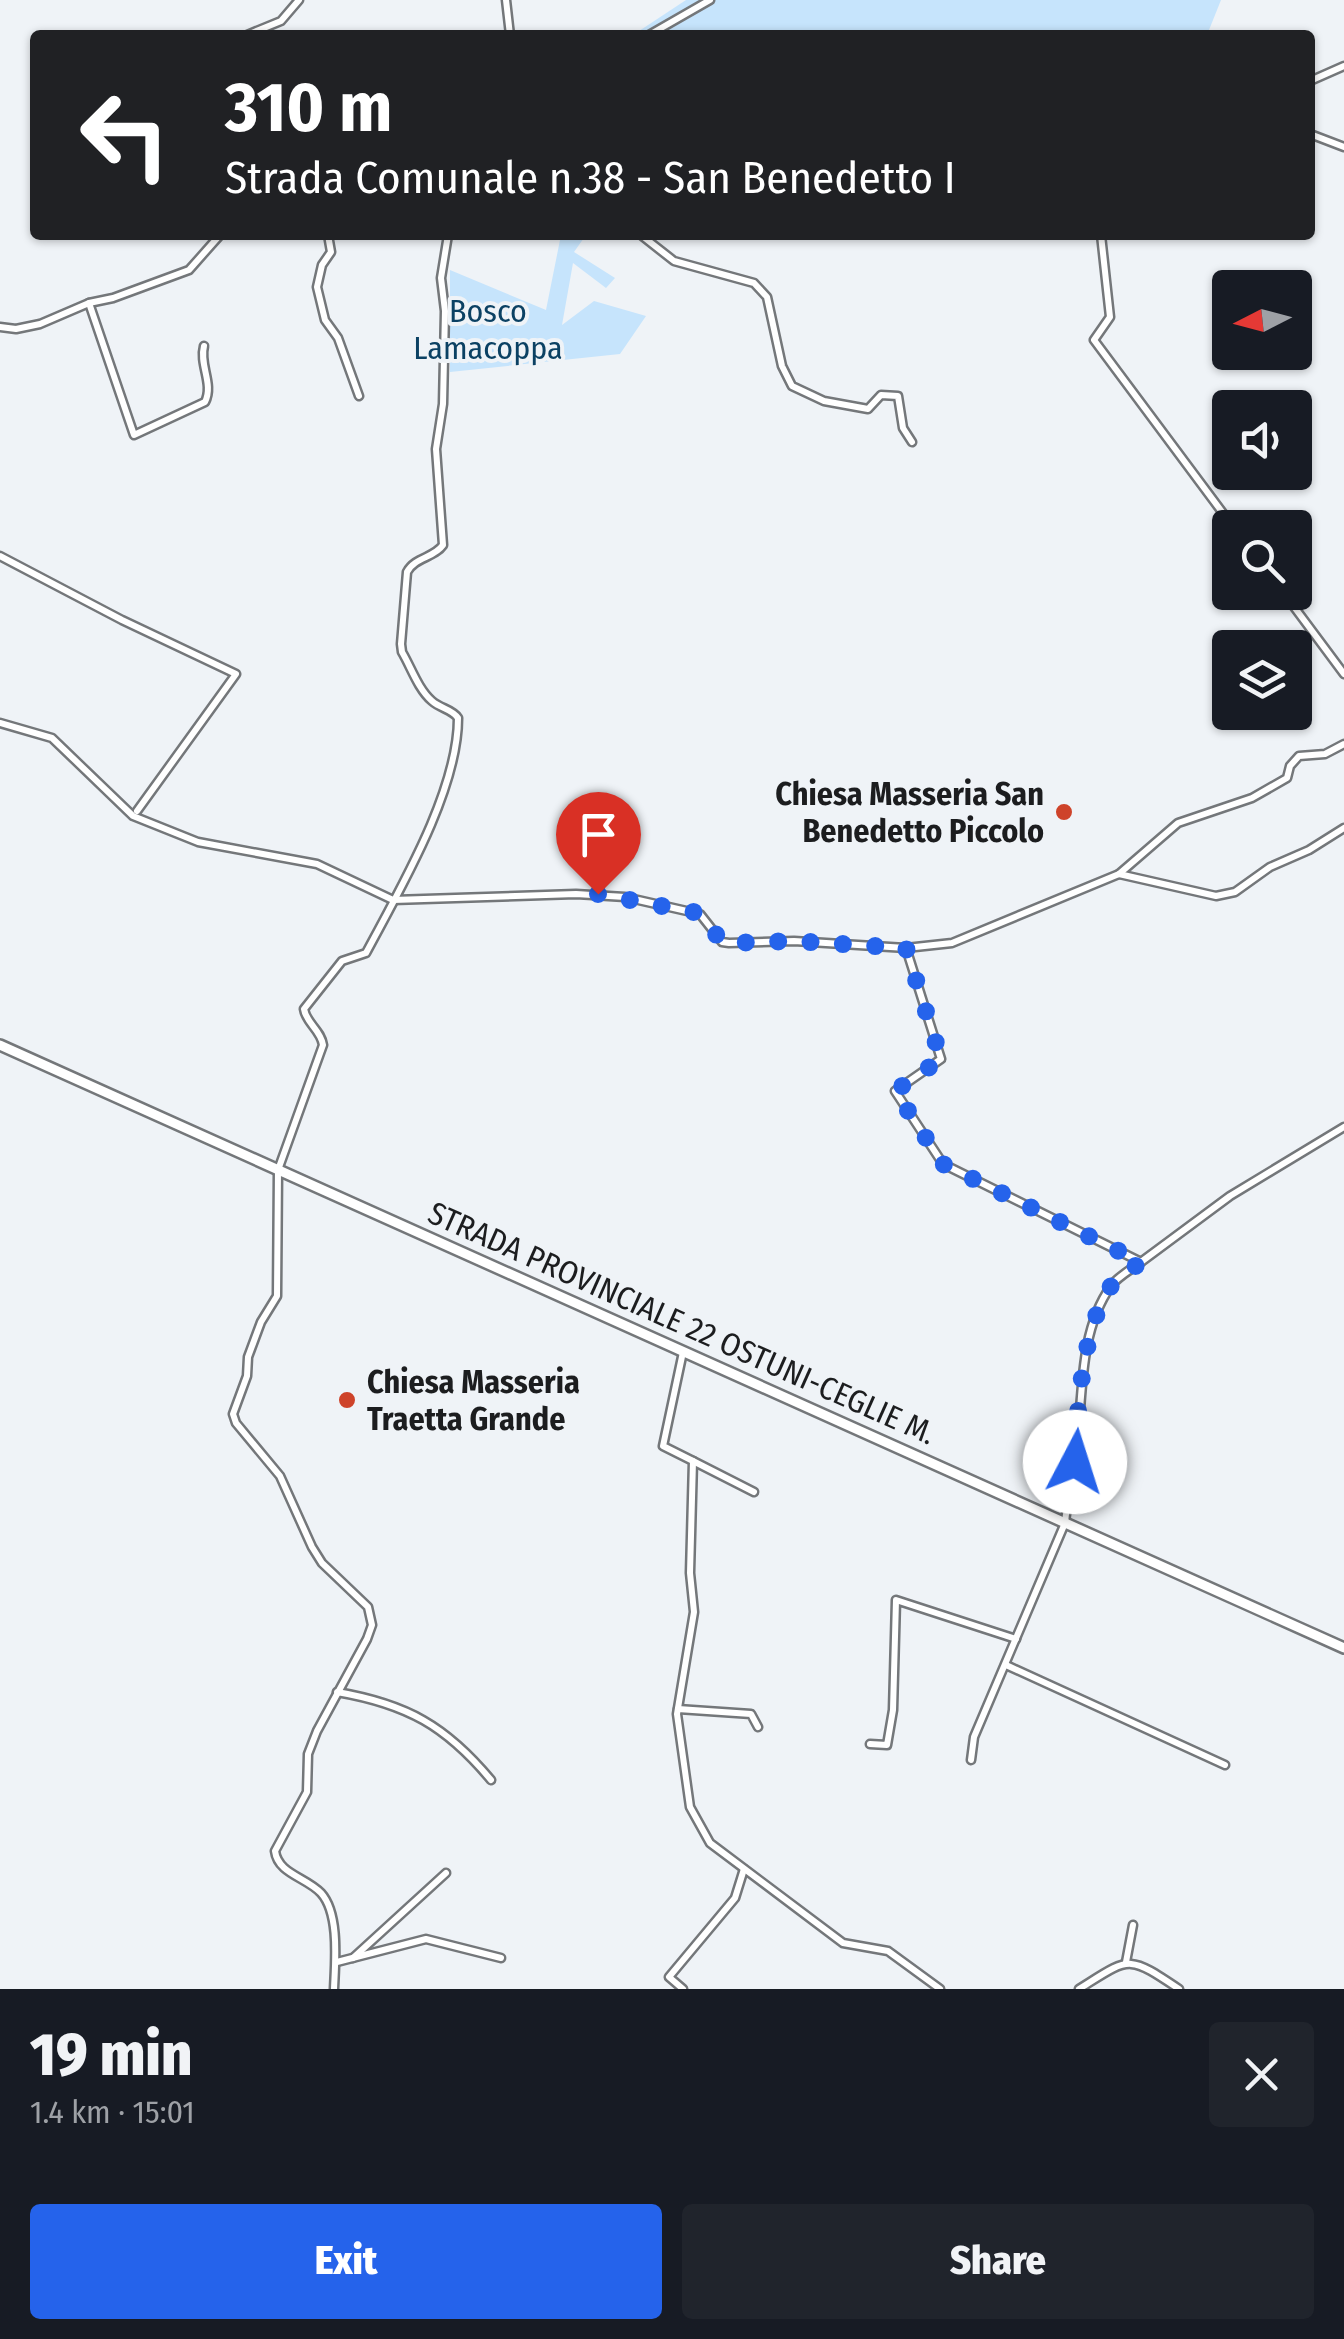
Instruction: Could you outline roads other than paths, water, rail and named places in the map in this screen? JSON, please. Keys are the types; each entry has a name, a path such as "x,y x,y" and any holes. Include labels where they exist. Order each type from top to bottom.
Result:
{"main road":[{"name":"STRADA PROVINCIALE 22 OSTUNI-CEGLIE M.","path":"0,1045 1344,1648"}],"street":[{"path":"259,30 282,20 299,0"},
{"path":"506,0 509,30"},
{"path":"658,30 710,0"},
{"path":"1315,78 1344,66"},
{"path":"1315,136 1344,146"},
{"path":"0,327 26,328 189,270 216,240"},
{"path":"329,240 331,252 322,265 317,287 325,320 338,338 359,396"},
{"path":"334,1989 337,1962 328,1905 321,1892 280,1865 275,1851 307,1792 308,1754 367,1640 372,1616 312,1548 280,1476 236,1423 233,1414 261,1322 277,1296 278,1170 323,1045 322,1036 304,1009 342,961 366,953 423,842 451,768 458,725 454,712 434,704 426,694 401,644 407,572 413,562 444,545 436,450 443,404 445,311 441,278 447,240"},
{"path":"647,240 674,261 754,284 767,297 782,366 792,386 824,401 868,410 881,395 898,396 904,428 912,442"},
{"path":"1102,240 1110,317 1094,340 1221,510"},
{"path":"88,303 134,435 204,402 210,390 201,352 204,346"},
{"path":"0,556 236,674 136,810"},
{"path":"1296,610 1344,674"},
{"path":"0,723 52,738 133,816 198,842 317,864 392,900 598,894 694,912 704,918 722,942 794,941 906,948 952,943 1119,874 1178,823 1252,798 1287,778 1290,766 1299,756 1325,754 1344,744"},
{"path":"1119,874 1216,896 1236,892 1270,866 1309,850 1344,828"},
{"path":"906,948 941,1059 895,1091 943,1164 1141,1262"},
{"path":"971,1760 974,1737 1065,1522 1093,1326 1112,1285 1230,1196 1344,1127"},
{"path":"683,1352 663,1446 754,1492"},
{"path":"693,1462 690,1573 694,1612 678,1709 690,1807 710,1843 842,1944 888,1952 940,1989"},
{"path":"870,1744 887,1745 893,1710 896,1600 1016,1639"},
{"path":"1006,1665 1225,1765"},
{"path":"337,1692 391,1704 431,1722 457,1741 491,1780"},
{"path":"678,1709 751,1714 758,1727"},
{"path":"683,1989 669,1977 735,1898 744,1869"},
{"path":"352,1959 446,1873"},
{"path":"1126,1962 1132,1925"},
{"path":"337,1962 426,1939 501,1958"},
{"path":"1079,1989 1126,1962 1179,1989"}],"place":[{"name":"Chiesa Masseria San Benedetto Piccolo","path":"1064,812"},
{"name":"Chiesa Masseria Traetta Grande","path":"347,1400"}],"park label":[{"name":"Bosco Lamacoppa","path":"488,330"}]}
